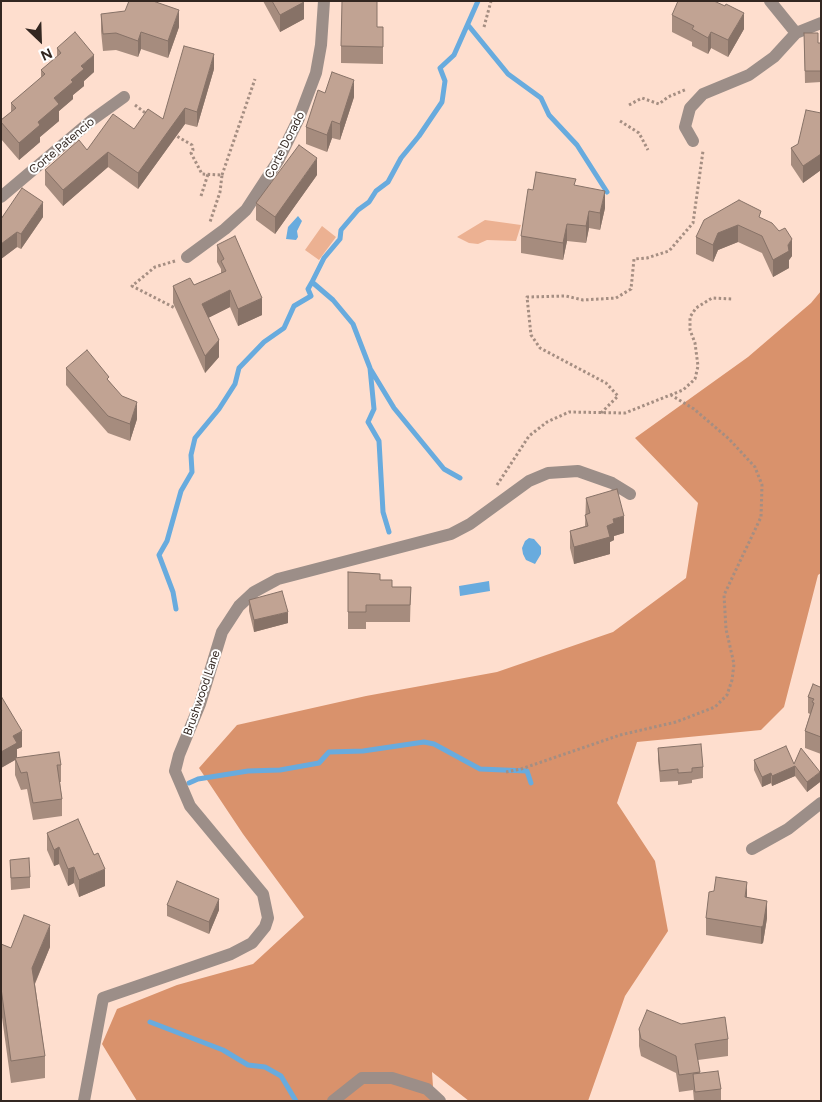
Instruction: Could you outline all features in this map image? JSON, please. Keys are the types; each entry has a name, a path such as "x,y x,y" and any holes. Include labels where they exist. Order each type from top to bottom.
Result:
{"street":[{"name":"Corte Dorado","path":"187,257 225,229 246,210 278,162 299,118 316,73 321,45 324,1"},
{"path":"770,1 796,33"},
{"path":"698,144 685,128 690,108 704,94 749,75 774,57 796,33 821,23"},
{"name":"Corte Patencio","path":"1,197 92,120 124,98"},
{"name":"Brushwood Lane","path":"84,1101 103,998 231,954 252,943 265,927 268,918 263,894 190,806 175,771 179,755 196,715 222,632 239,606 254,592 278,579 451,534 470,524 529,481 548,473 578,471 612,483 630,494"},
{"path":"752,849 788,829 821,803"},
{"path":"333,1101 362,1078 392,1078 427,1089 440,1101"}],"path":[{"path":"484,27 491,1"},
{"path":"213,209 220,192 222,175 255,79"},
{"path":"629,105 642,98 659,104 668,97 691,87"},
{"path":"124,98 153,119"},
{"path":"620,121 638,133 648,150"},
{"path":"171,132 192,145 194,150 191,153 202,174 222,175"},
{"path":"601,413 618,396 606,383 540,348 531,335 528,297 566,296 583,300 616,298 631,289 634,259 647,258 669,251 693,223 700,163 698,144"},
{"path":"202,196 208,174"},
{"path":"175,308 132,286 156,268 187,257"},
{"path":"496,487 529,436 547,422 569,412 625,413 683,390 695,379 697,372 698,355 690,330 690,317 696,308 712,298 732,299"},
{"path":"506,772 521,769 620,734 676,722 715,706 727,695 732,680 734,664 726,629 724,595 761,517 762,485 755,467 729,439 694,409 671,396"}],"shaded area":[{"path":"485,220 521,225 516,241 487,240 478,244 469,243 457,237"},
{"path":"322,226 336,237 319,260 305,250"},
{"path":"821,291 821,573 818,575 784,707 761,730 637,742 617,803 655,861 668,931 625,996 588,1101 469,1101 432,1072 434,1101 137,1101 102,1044 117,1009 177,985 253,964 304,917 243,834 199,768 237,725 366,696 497,672 613,632 686,578 698,503 635,438 748,357 811,303"}],"water":[{"path":"298,216 302,221 297,231 298,237 296,240 286,239 288,227"},
{"path":"529,538 534,539 541,547 541,554 535,564 526,560 523,554 522,548 525,541"},
{"path":"489,581 490,591 460,596 459,586"}],"building":[{"path":"129,1 153,1 179,10 168,41 141,32 138,41 116,33 103,34 101,14 125,11"},
{"path":"272,1 303,1 304,2 280,15"},
{"path":"342,1 377,1 377,27 383,27 383,47 341,46"},
{"path":"678,1 714,1 725,6 726,4 744,13 728,40 711,32 708,38 692,29 694,26 672,15"},
{"path":"75,32 94,55 81,66 84,69 71,80 73,82 54,98 59,104 38,122 40,125 19,143 1,120 16,108 11,103 45,74 41,70 61,53 57,48"},
{"path":"804,33 818,33 818,43 821,43 821,71 805,71"},
{"path":"184,46 214,54 197,112 185,108 138,173 108,152 63,190 45,170 79,140 87,150 113,114 134,129 148,109 163,119"},
{"path":"332,72 354,80 340,124 332,121 327,135 306,127 318,90 325,93"},
{"path":"806,110 821,113 821,154 803,166 791,148 798,144"},
{"path":"299,145 317,158 275,217 256,203"},
{"path":"536,172 576,179 574,185 605,191 600,213 589,211 586,226 567,224 563,243 521,236 528,189 533,190"},
{"path":"22,188 43,202 21,234 17,232 1,244 1,219"},
{"path":"739,200 761,211 759,217 772,223 779,231 785,228 792,239 788,245 789,251 773,260 762,236 738,225 718,233 713,245 696,237 704,220"},
{"path":"235,236 262,298 238,309 230,290 202,304 219,340 205,356 173,286 190,278 194,285 226,271 221,261 224,259 217,245"},
{"path":"87,350 109,377 107,379 122,396 137,402 130,424 108,416 66,368"},
{"path":"617,489 624,516 613,519 614,523 607,526 610,537 574,547 570,531 588,526 585,515 590,513 586,498"},
{"path":"348,572 380,574 380,580 392,580 392,587 411,587 410,605 366,605 366,612 348,612"},
{"path":"282,591 288,612 254,620 249,600"},
{"path":"813,684 820,687 821,685 821,737 805,731 814,703 812,702 814,699 808,697"},
{"path":"1,696 22,731 13,736 17,743 1,752"},
{"path":"701,744 703,767 692,768 692,772 678,773 678,769 660,771 658,748"},
{"path":"786,746 794,764 801,748 820,772 807,782 795,766 772,776 771,773 762,777 754,760"},
{"path":"59,752 61,765 57,765 62,799 33,803 27,772 21,773 15,758"},
{"path":"78,819 94,855 98,853 105,869 79,880 74,867 68,869 59,847 54,850 47,833"},
{"path":"29,858 30,877 11,878 10,860"},
{"path":"716,877 747,882 745,897 767,901 763,926 706,918 709,892 714,891"},
{"path":"177,881 219,899 209,922 167,905"},
{"path":"24,915 50,925 32,968 45,1056 11,1061 1,988 1,944 11,948"},
{"path":"647,1010 681,1024 725,1017 728,1039 695,1044 700,1072 679,1075 676,1056 641,1039 639,1029"},
{"path":"718,1071 721,1089 695,1092 693,1074"}],"waterway":[{"path":"389,532 383,512 379,441 368,422 374,409 370,368 353,324 333,300 312,282 324,258 340,239 341,230 358,210 369,202 376,191 388,182 401,158 419,136 442,102 445,81 440,68 454,55 478,1"},
{"path":"468,25 508,74 541,98 549,115 577,145 607,192"},
{"path":"176,609 173,592 159,555 167,541 181,491 192,472 191,455 195,438 219,409 235,384 239,368 264,342 284,328 294,306 311,296 308,289 312,282"},
{"path":"371,370 394,408 444,469 460,478"},
{"path":"189,783 198,779 248,771 280,770 319,763 329,752 363,751 424,742 434,744 480,769 527,771 531,783"},
{"path":"150,1022 223,1050 248,1065 265,1067 281,1076 296,1101"}]}
